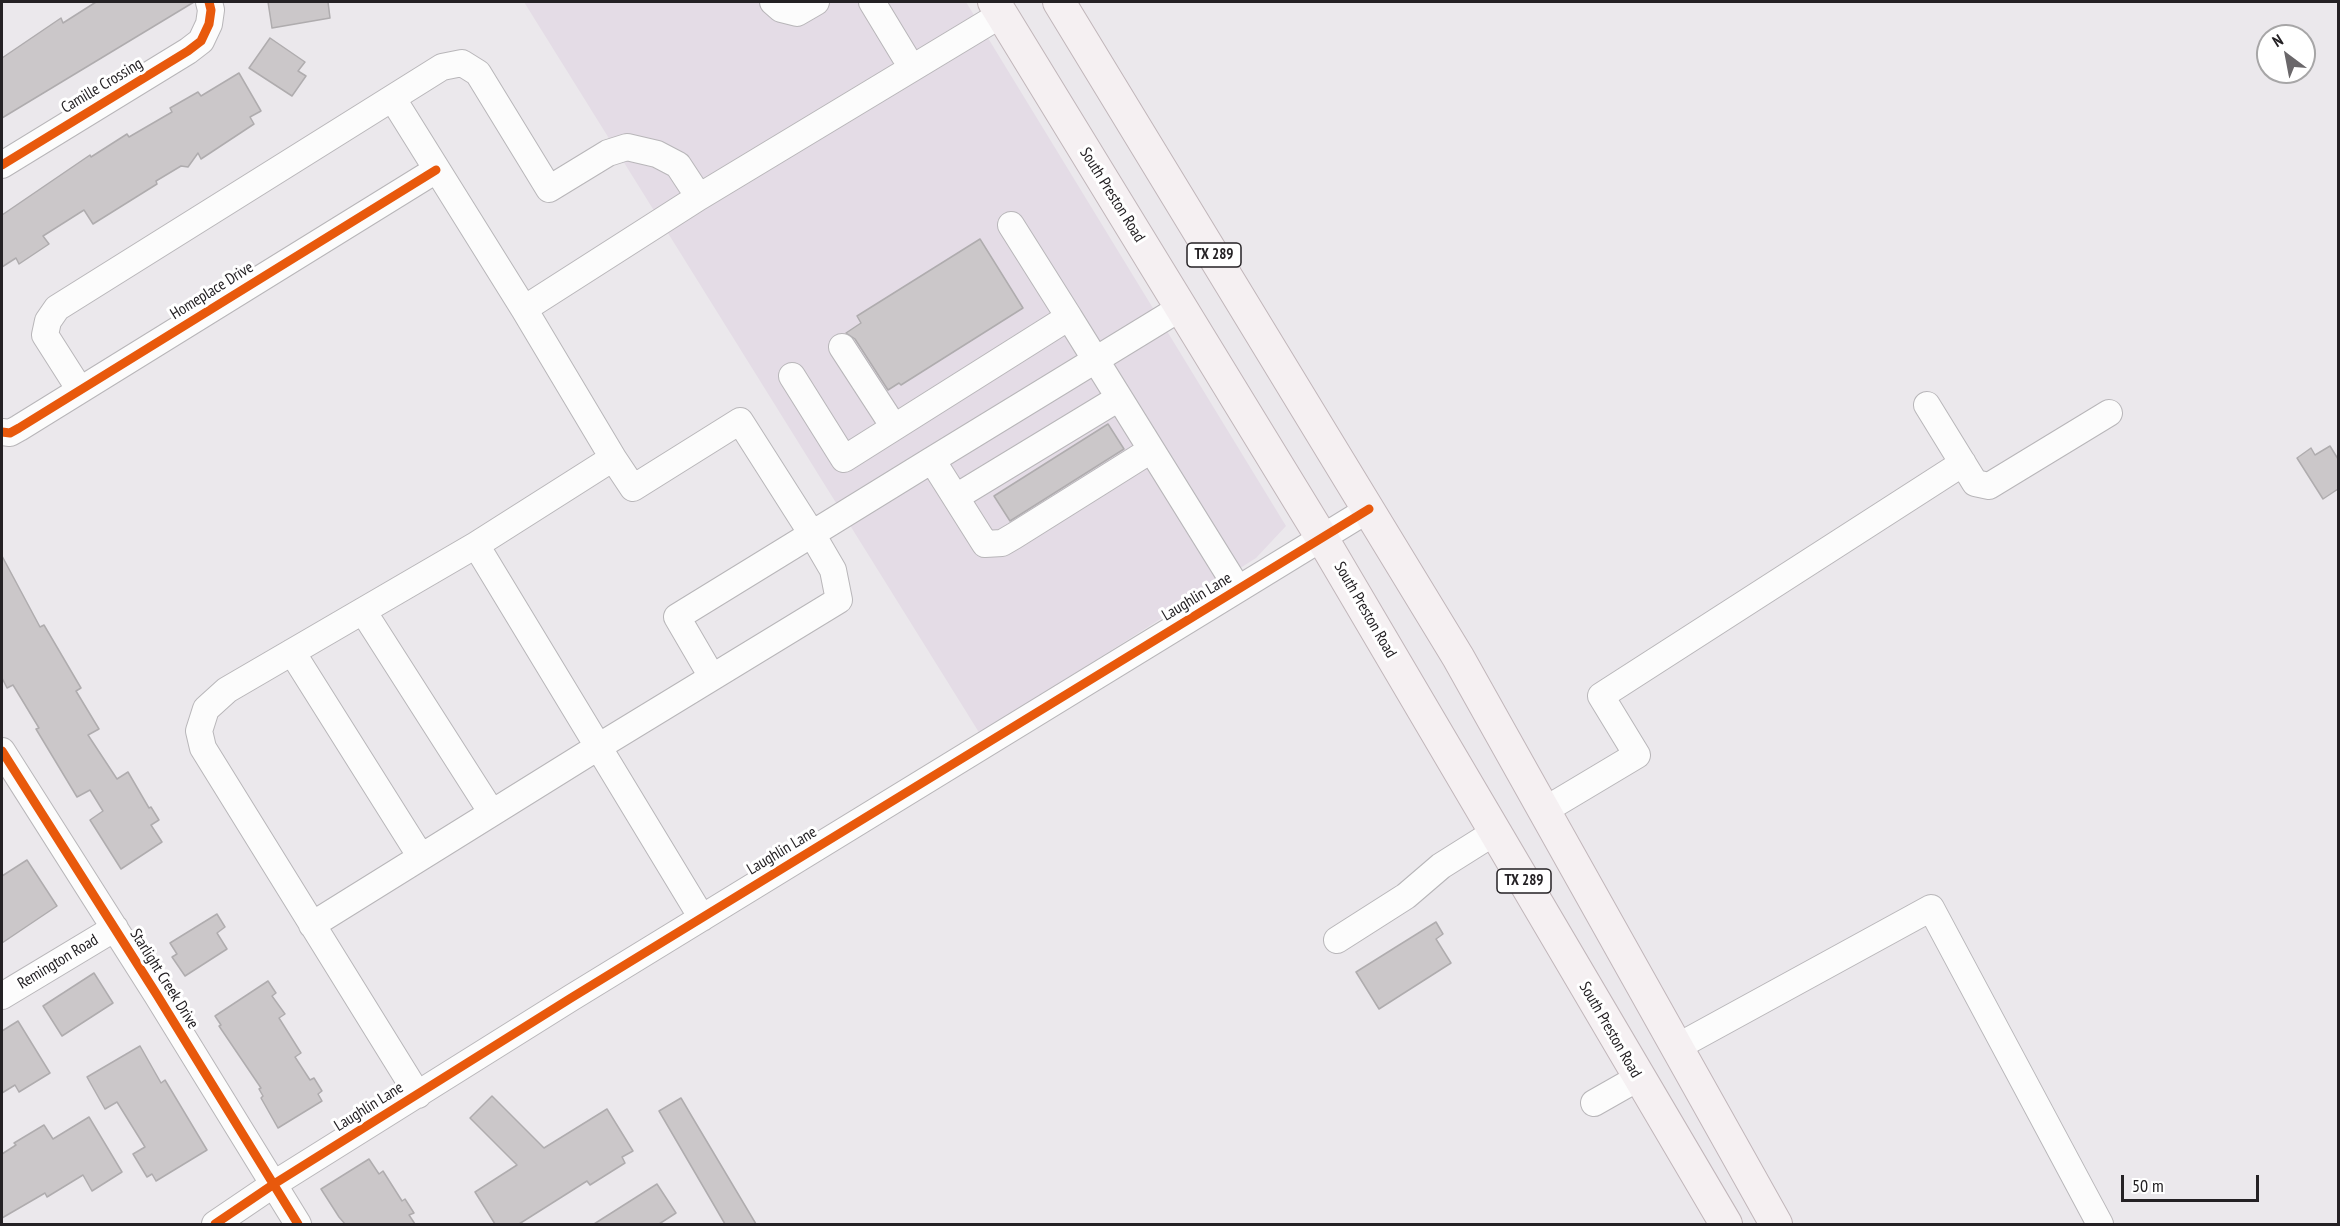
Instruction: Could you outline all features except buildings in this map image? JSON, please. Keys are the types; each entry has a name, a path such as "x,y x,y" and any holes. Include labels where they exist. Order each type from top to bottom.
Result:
{"main road":[{"name":"TX 289","path":"1059,2 1452,647 1776,1224"},
{"name":"South Preston Road","path":"998,8 1322,538 1726,1224"}],"street":[{"path":"773,2 781,9 797,13 816,2"},
{"path":"872,2 912,68"},
{"path":"524,309 699,197 912,68 998,8"},
{"name":"Camille Crossing","path":"2,165 188,51 201,41 209,13"},
{"path":"80,390 45,335 48,321 57,308 442,67 462,63 478,73 549,189 608,153 627,147 657,154 678,165 699,197"},
{"path":"312,925 839,600 833,570 740,421 633,488 393,99"},
{"name":"Homeplace Drive","path":"2,432 10,433 19,428 436,170"},
{"path":"1011,225 1238,589"},
{"path":"712,677 677,617 1182,307"},
{"path":"792,376 844,459 1069,317"},
{"path":"842,347 894,427"},
{"path":"956,497 1119,398"},
{"path":"1927,405 1975,483 1989,486 2109,413"},
{"path":"932,460 985,544 1002,543 1151,450"},
{"path":"418,1095 203,748 199,730 206,709 227,690 476,545 613,458"},
{"path":"1545,810 1637,755 1601,696 1963,463"},
{"name":"Laughlin Lane","path":"214,1224 274,1184 702,918 1369,509"},
{"path":"476,545 702,918"},
{"path":"363,611 492,813"},
{"path":"292,652 421,857"},
{"name":"Starlight Creek Drive","path":"2,751 115,928 298,1224"},
{"path":"1337,940 1406,896 1441,866 1495,832"},
{"path":"1677,1047 1932,908 2100,1224"},
{"name":"Remington Road","path":"2,996 115,928"},
{"path":"1594,1103 1638,1078"}],"shaded area":[{"path":"524,2 966,2 1286,526 1256,558 980,734"}],"cycle path":[{"path":"2,165 201,41 209,24 211,10 209,2"},
{"path":"2,432 10,433 19,428 436,170"},
{"path":"215,1224 274,1184 571,998 1369,509"},
{"path":"2,751 157,995 298,1224"}]}
